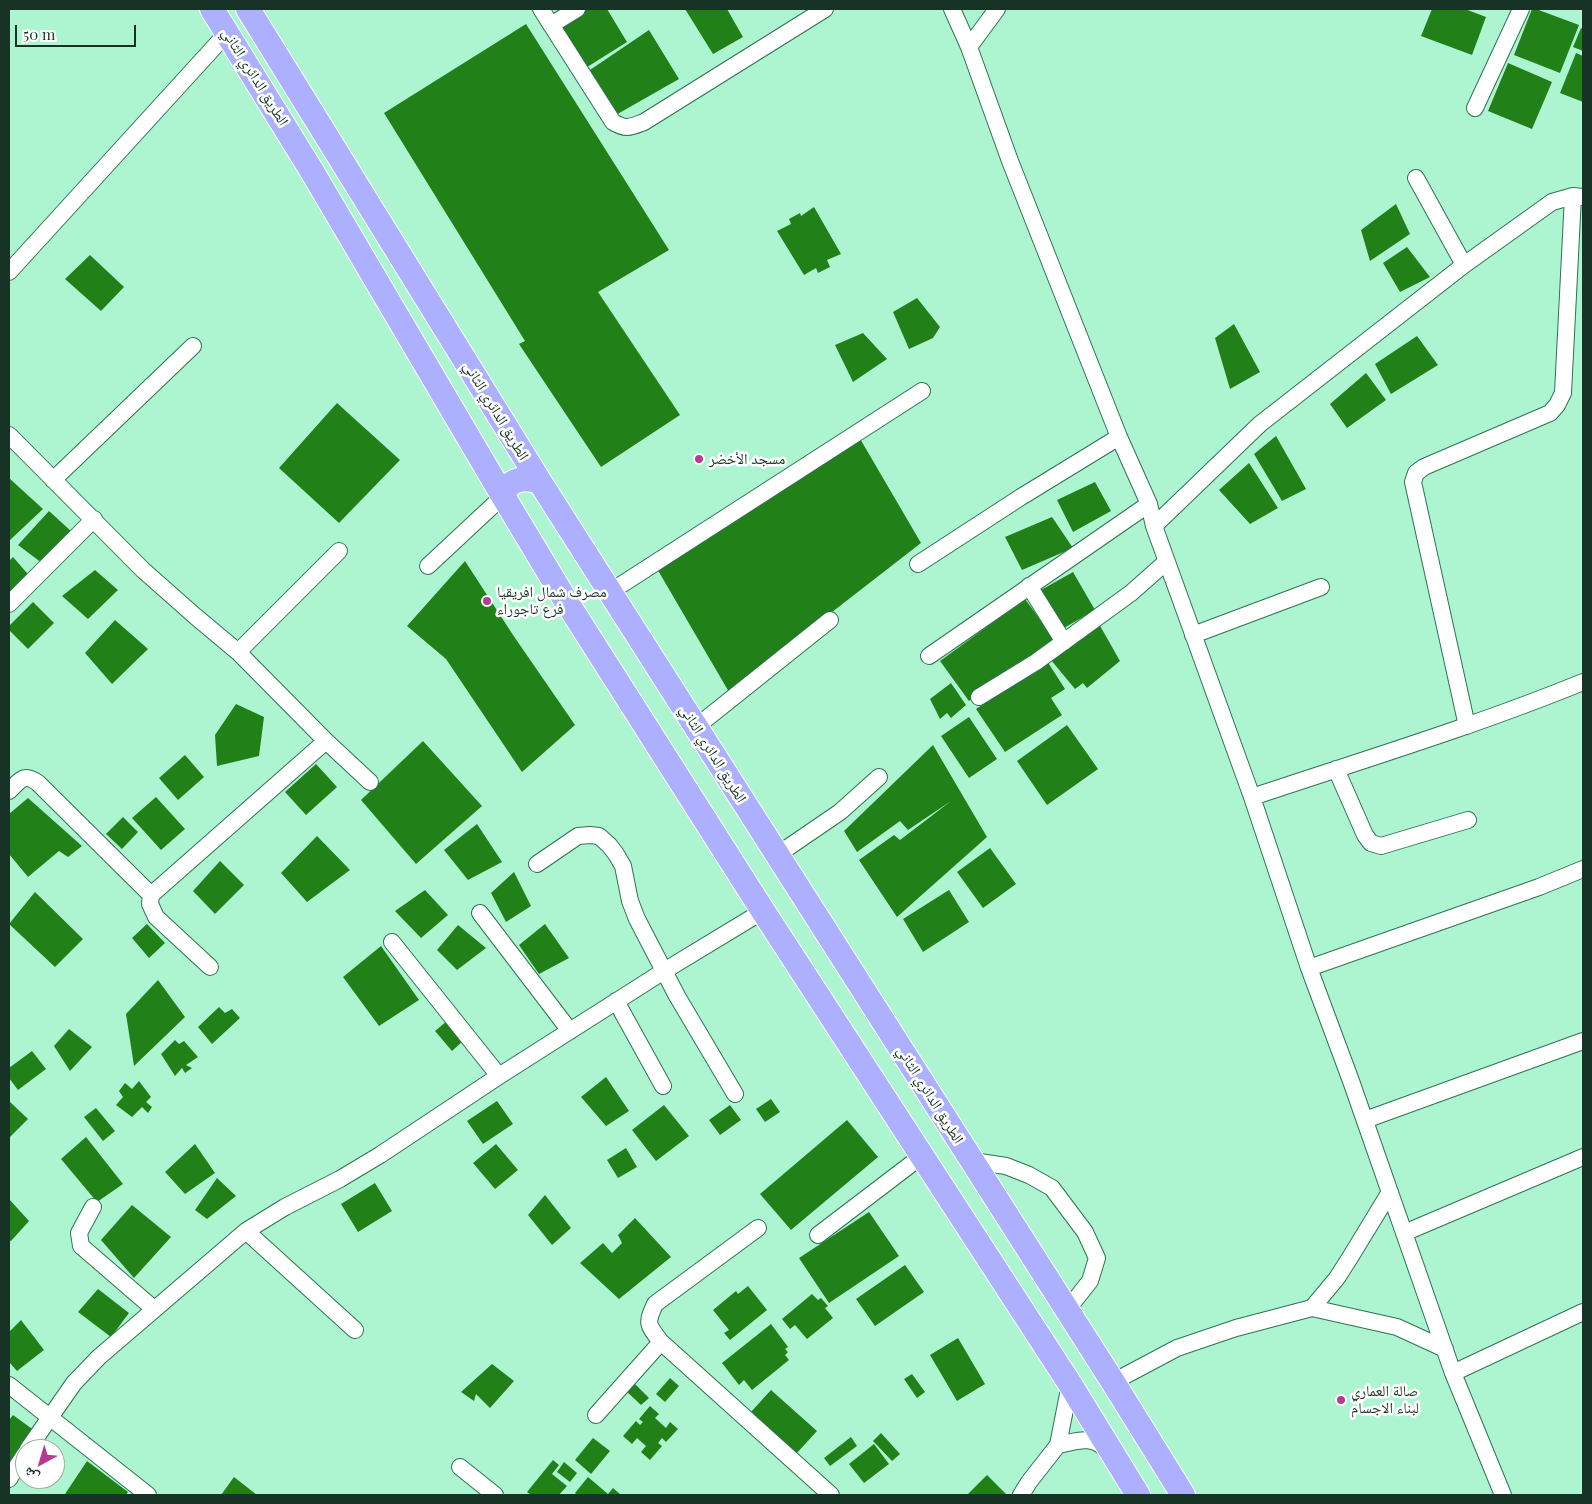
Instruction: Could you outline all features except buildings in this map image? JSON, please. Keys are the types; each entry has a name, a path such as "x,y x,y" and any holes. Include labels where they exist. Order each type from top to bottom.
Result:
{"highway":[{"name":"الطريق الدائري الثاني","path":"212,9 313,173 566,601 763,911 1070,1384 1132,1486"},
{"name":"الطريق الدائري الثاني","path":"248,9 540,482 1183,1495"},
{"path":"456,417 468,417 475,414 481,410 489,398"},
{"path":"503,496 509,485 520,479 532,479 540,482"}],"street":[{"path":"541,9 613,122 622,128 644,122 826,9"},
{"path":"551,25 577,9"},
{"path":"952,9 969,47 1010,161 1119,437 1149,504 1166,562 1252,796 1309,968 1365,1120 1453,1373 1503,1495"},
{"path":"969,47 997,9"},
{"path":"1475,108 1521,9"},
{"path":"9,272 228,33"},
{"path":"1416,178 1464,265"},
{"path":"1154,526 1260,424 1464,265 1552,202 1578,196 1562,392 1557,405 1550,413 1424,467 1416,473 1413,482 1467,726"},
{"path":"53,480 193,346"},
{"path":"610,592 922,391"},
{"path":"9,435 143,570 238,652 326,741 370,782"},
{"path":"918,564 1020,497 1119,437"},
{"path":"428,566 503,496"},
{"path":"929,656 1149,504"},
{"path":"9,604 94,519"},
{"path":"238,652 338,551"},
{"path":"979,697 1036,662 1064,642 1131,593 1166,562"},
{"path":"1029,586 1064,642"},
{"path":"1193,635 1320,587"},
{"path":"696,727 830,620"},
{"path":"1252,796 1467,726 1527,705 1583,682"},
{"path":"210,966 156,917 150,904 151,895 326,741"},
{"path":"1336,769 1364,835 1371,843 1381,846 1468,820"},
{"path":"9,791 27,777 38,782 151,895"},
{"path":"777,855 840,812 879,777"},
{"path":"537,864 578,836 598,836 609,845 622,866 630,901 676,996 735,1094"},
{"path":"1309,968 1539,887 1583,869"},
{"path":"35,1439 74,1383 99,1357 246,1231 285,1207 340,1179 380,1155 664,970 763,911"},
{"path":"480,913 570,1031"},
{"path":"392,942 499,1076"},
{"path":"616,1001 663,1086"},
{"path":"1365,1120 1583,1041"},
{"path":"818,1235 923,1155"},
{"path":"1404,1233 1583,1158"},
{"path":"972,1161 1006,1166 1052,1188 1085,1232 1097,1258 1090,1281 1067,1310"},
{"path":"1312,1308 1337,1278 1390,1192"},
{"path":"93,1207 79,1233 81,1246 154,1309"},
{"path":"758,1228 655,1304 648,1319 651,1330 660,1342 831,1495"},
{"path":"246,1231 355,1330"},
{"path":"1113,1382 1177,1348 1236,1328 1312,1308 1397,1327 1445,1349"},
{"path":"1453,1373 1583,1312"},
{"path":"596,1415 660,1342"},
{"path":"1021,1495 1028,1482 1058,1445 1070,1384"},
{"path":"9,1385 148,1495"},
{"path":"1058,1445 1079,1440 1090,1440 1102,1444 1132,1486"},
{"path":"460,1467 495,1495"}],"place":[{"name":"مسجد الأخضر","path":"699,459"},
{"name":"مصرف شمال افريقيا فرع تاجوراء","path":"487,601"},
{"name":"صالة العماري لبناء الاجسام","path":"1341,1400"}]}
